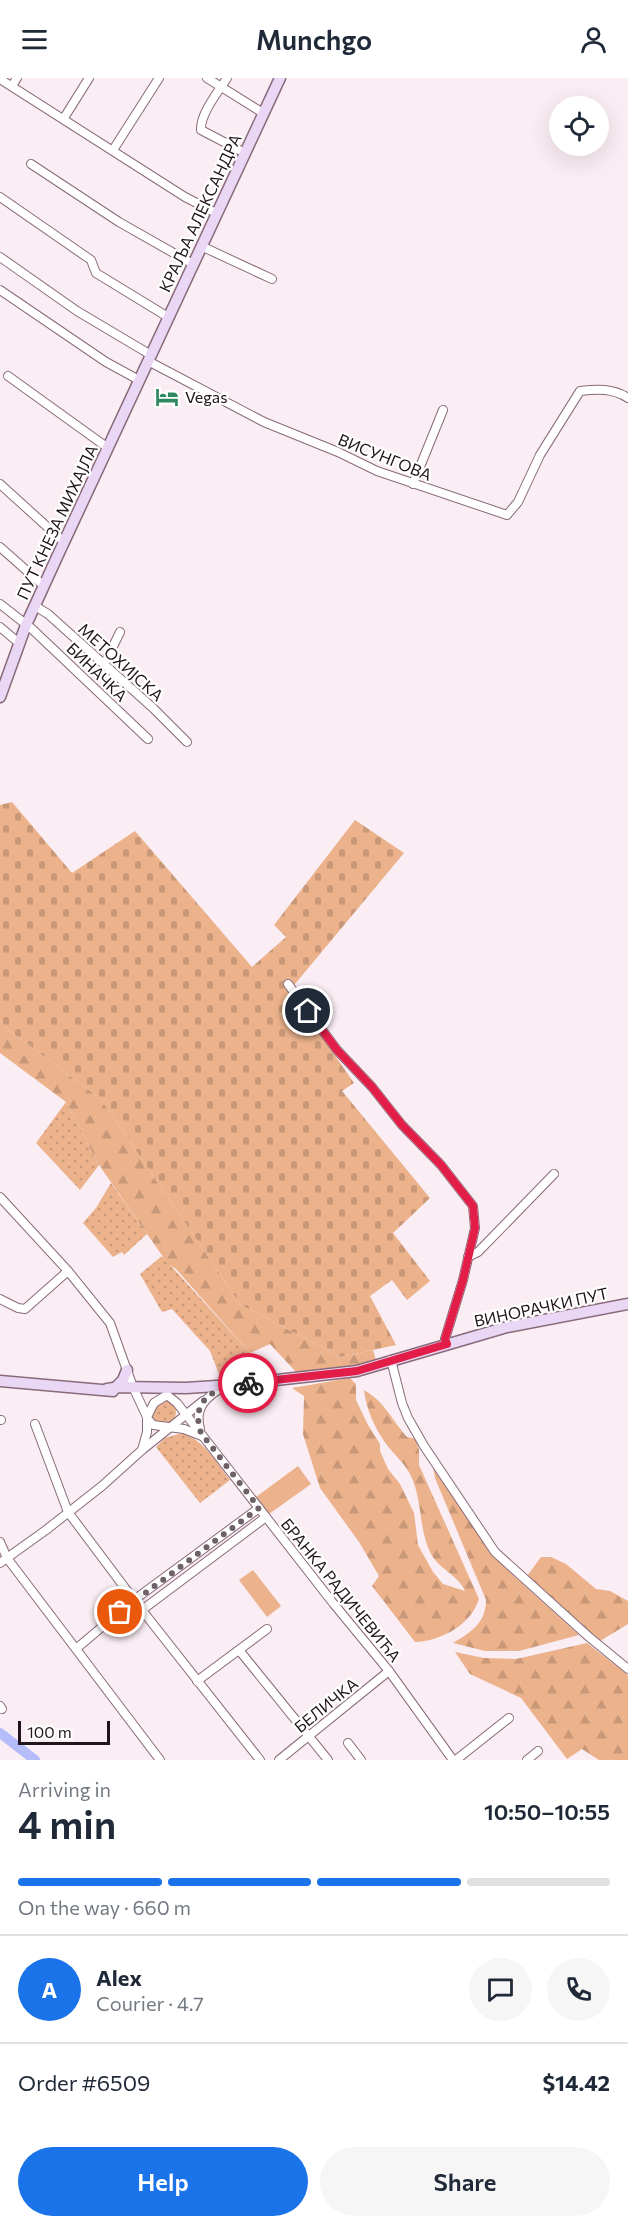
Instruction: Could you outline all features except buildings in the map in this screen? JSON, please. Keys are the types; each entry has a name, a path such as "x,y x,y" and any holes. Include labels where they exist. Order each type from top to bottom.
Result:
{"street":[{"path":"12,87 17,78"},
{"path":"64,118 89,78"},
{"path":"113,150 159,78"},
{"path":"207,78 263,113"},
{"path":"227,78 203,118 201,130 245,153"},
{"name":"КРАЉА АЛЕКСАНДРА","path":"149,358 280,78"},
{"path":"0,79 185,197 216,213"},
{"path":"31,164 119,222 193,264"},
{"path":"0,197 91,260 96,273 168,318"},
{"path":"201,246 272,279"},
{"name":"ВИСУНГОВА","path":"0,257 149,358 264,422 338,452 377,471 507,515 518,502 540,455 580,391 599,389 621,393 628,398"},
{"path":"0,290 97,357 139,380"},
{"name":"ПУТ КНЕЗА МИХАЈЛА","path":"0,697 26,625 149,358"},
{"path":"8,376 108,448"},
{"path":"413,484 443,410"},
{"path":"0,484 64,542"},
{"path":"0,547 44,586"},
{"name":"БИНАЧКА","path":"0,604 26,625 148,739"},
{"name":"МЕТОХИЈСКА","path":"35,606 48,614 153,708 187,742"},
{"path":"0,627 19,643"},
{"path":"104,665 120,632"},
{"path":"288,984 337,1050 372,1087 402,1125 441,1165 473,1206 475,1228 445,1339 447,1344"},
{"path":"468,1257 478,1252 554,1174"},
{"path":"0,1197 107,1317 124,1386 153,1425 173,1426 203,1436"},
{"path":"0,1299 25,1309 68,1271"},
{"name":"ВИНОРАЧКИ ПУТ","path":"232,1385 357,1371 507,1327 627,1306"},
{"path":"391,1360 408,1418 424,1446 495,1552 628,1669"},
{"path":"0,1381 151,1388 232,1385"},
{"path":"124,1386 167,1395 218,1390 232,1385"},
{"path":"151,1388 167,1395 177,1403 179,1412 173,1426"},
{"path":"142,1450 147,1432 147,1417 154,1403 186,1388"},
{"path":"3,1561 102,1486 142,1450 218,1390"},
{"path":"203,1401 198,1417 203,1436"},
{"name":"БРАНКА РАДИЧЕВИЋА","path":"177,1403 389,1671 454,1760"},
{"path":"35,1424 68,1512 260,1760"},
{"path":"77,1648 134,1600 259,1508"},
{"path":"142,1610 266,1517"},
{"path":"0,1542 3,1561 77,1648 160,1760"},
{"path":"197,1681 267,1629"},
{"path":"239,1650 328,1760"},
{"name":"БЕЛИЧКА","path":"279,1760 389,1671"},
{"path":"454,1760 509,1718"},
{"path":"348,1743 361,1760"},
{"path":"527,1760 538,1751"}],"green space":[{"path":"12,802 72,873 135,831 252,967 286,937 274,925 355,820 404,853 290,990 354,1083 342,1091 430,1198 393,1233 430,1281 407,1300 392,1280 370,1296 396,1345 341,1357 241,1305 101,1099 10,1031 0,1020 0,805"},
{"path":"0,1020 10,1031 101,1099 241,1305 341,1357 373,1350 376,1360 356,1365 296,1372 270,1344 250,1353 176,1269 168,1264 99,1165 66,1102 0,1053"},
{"path":"66,1102 99,1165 80,1190 36,1143"},
{"path":"111,1183 147,1234 124,1255 122,1252 113,1257 83,1223 96,1208"},
{"path":"162,1256 250,1353 261,1377 222,1382 210,1351 172,1309 162,1312 140,1274"},
{"path":"350,1378 356,1384 356,1400 380,1444 380,1451 388,1469 400,1484 414,1513 418,1545 433,1572 443,1584 465,1591 431,1554 424,1534 414,1484 401,1461 377,1429 364,1390 383,1406 407,1437 416,1439 419,1465 479,1599 469,1617 462,1624 435,1639 415,1642 372,1586 379,1576 359,1542 320,1488 303,1434 304,1396 292,1388"},
{"path":"164,1400 169,1401 175,1407 175,1417 169,1423 164,1424 159,1423 153,1417 152,1412 153,1407 159,1401"},
{"path":"182,1433 197,1440 230,1480 200,1503 156,1447 165,1438"},
{"path":"298,1466 311,1484 269,1514 256,1497"},
{"path":"433,1467 482,1540 514,1576 579,1635 519,1651 485,1651 453,1643 471,1631 480,1621 486,1600 435,1478"},
{"path":"541,1557 551,1557 566,1564 596,1589 610,1591 628,1601 628,1624 600,1641 527,1576"},
{"path":"253,1570 281,1606 267,1617 239,1580"},
{"path":"587,1643 628,1675 628,1760 599,1760 582,1749 567,1759 521,1698 470,1674 455,1652 484,1658 516,1659"}],"waterway":[{"path":"0,1733 35,1760"}],"way so far":[{"path":"120,1612 259,1508 201,1433 198,1422 200,1407 210,1395 232,1385 248,1383"}],"place":[{"name":"Vegas","path":"167,397"}],"route":[{"path":"248,1383 357,1371 447,1344 445,1339 463,1280 475,1228 476,1218 473,1206 466,1196 337,1050 308,1011"}]}
